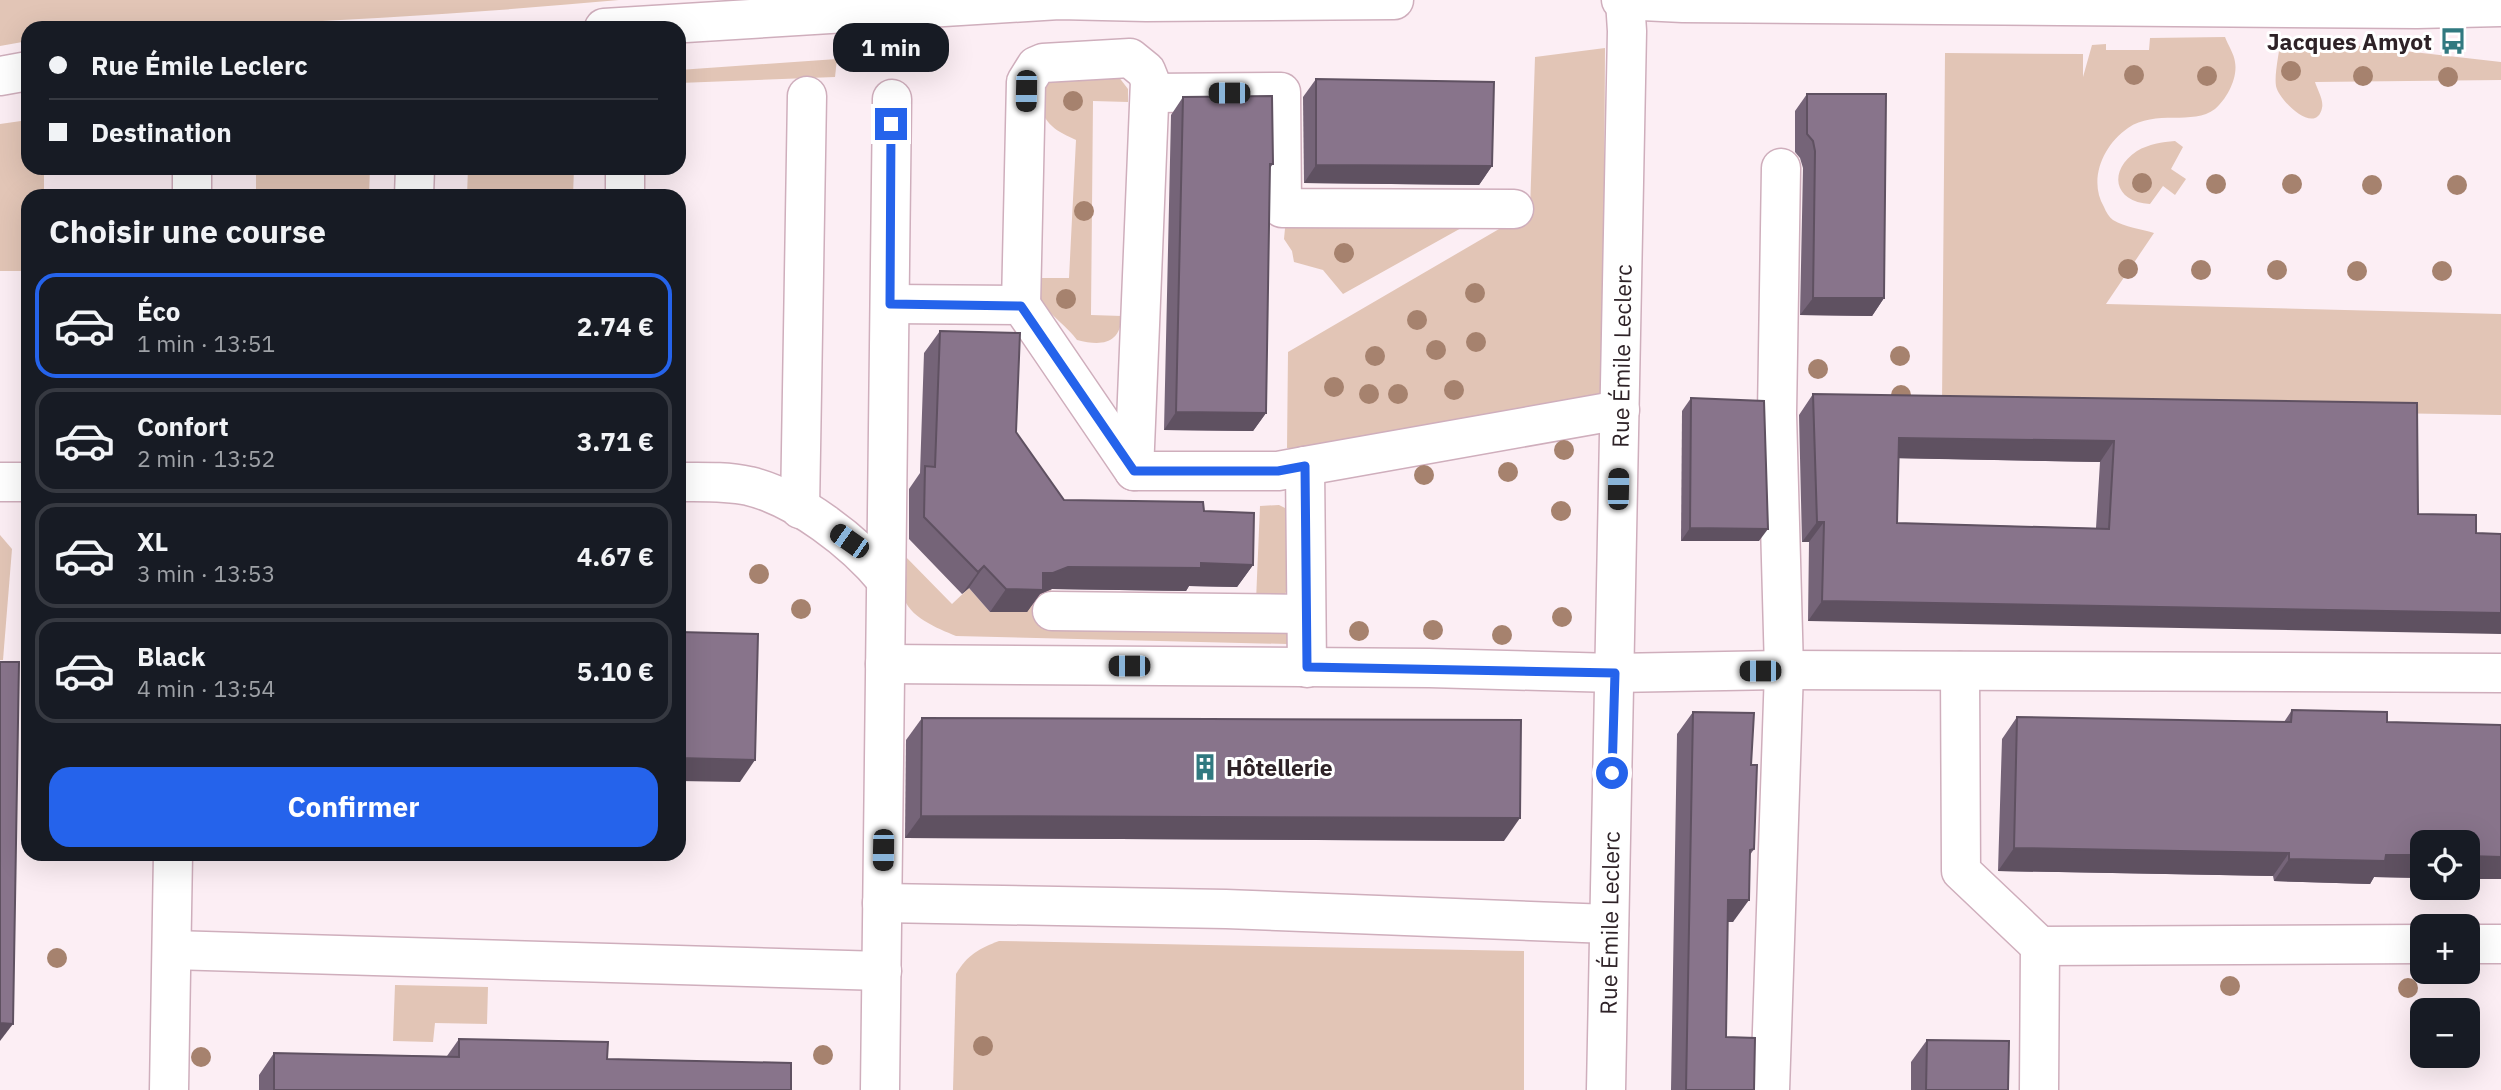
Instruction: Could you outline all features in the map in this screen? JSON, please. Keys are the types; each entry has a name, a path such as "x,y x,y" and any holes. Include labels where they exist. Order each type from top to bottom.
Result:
{"street":[{"path":"686,23 1059,0 1394,0"},
{"path":"1623,0 1738,4 2417,9 2501,7"},
{"name":"Rue Émile Leclerc","path":"1606,1090 1628,31 1623,0"},
{"path":"1130,58 1146,71 1150,81 1134,471 1021,306 1026,91 1030,74 1035,66 1043,63 1130,58"},
{"path":"0,76 21,72"},
{"path":"1150,93 1282,92 1282,208 1514,209"},
{"path":"800,509 807,96"},
{"path":"880,1090 891,99"},
{"path":"1770,1090 1784,670 1777,414 1781,168"},
{"path":"890,304 1021,306"},
{"path":"1134,471 1278,471 1620,410"},
{"path":"1305,466 1307,667"},
{"path":"0,482 21,482"},
{"path":"686,482 726,482 751,486 800,509 849,541 886,580"},
{"path":"1052,611 1306,614"},
{"path":"885,664 1307,667 1615,673 1784,670 2501,673"},
{"path":"1960,671 1961,871 2040,946 2410,944"},
{"path":"169,1090 173,861"},
{"path":"882,903 1226,909 1609,925"},
{"path":"2480,944 2501,944"},
{"path":"2039,1090 2040,946"},
{"path":"172,950 882,971"}],"shaded area":[{"path":"0,0 619,0 324,21 21,21 21,42 0,46"},
{"path":"2225,37 2235,62 2235,75 2231,88 2215,109 2196,116 2139,122 2119,135 2105,153 2097,186 2107,213 2118,222 2154,233 2106,304 2501,314 2501,415 1942,405 1945,53 2083,54 2083,77 2092,45 2106,44 2106,50 2149,50 2150,38"},
{"path":"2281,37 2501,62 2501,80 2315,82 2322,108 2318,116 2306,117 2290,107 2276,86"},
{"path":"1605,48 1603,400 1346,448 1287,448 1288,352 1530,211 1535,57"},
{"path":"837,59 835,77 686,83 686,70"},
{"path":"1053,76 1118,76 1128,89 1128,102 1093,101 1091,315 1122,316 1118,333 1101,343 1077,340 1045,306 1039,289 1039,278 1069,278 1076,140 1054,128 1043,114 1043,94"},
{"path":"21,121 21,175 44,175 44,189 21,189 21,271 0,271 0,124"},
{"path":"2175,141 2183,147 2171,169 2186,179 2175,195 2163,186 2150,204 2128,198 2119,184 2119,176 2128,159 2146,147"},
{"path":"256,175 370,175 369,189 256,189"},
{"path":"468,175 574,175 573,189 467,189"},
{"path":"1286,218 1472,222 1343,294 1323,270 1294,262 1292,251 1284,239"},
{"path":"1279,505 1287,509 1287,590 1284,596 1256,601 1260,506"},
{"path":"0,535 12,549 3,660 0,660"},
{"path":"903,554 952,604 969,588 990,612 1028,585 1051,584 1050,622 1287,632 1287,644 956,636 924,621 906,603 902,585"},
{"path":"999,941 1524,951 1524,1090 953,1090 956,974 974,953"},
{"path":"395,985 488,987 487,1024 435,1023 433,1042 393,1041"}],"building":[{"path":"1316,79 1494,82 1492,166 1316,165"},
{"path":"1807,94 1886,94 1884,298 1813,298 1815,151 1813,141 1807,134"},
{"path":"1272,96 1273,164 1270,164 1266,413 1176,412 1183,97"},
{"path":"940,331 1020,333 1016,432 1064,500 1203,502 1204,511 1254,513 1253,565 1201,563 1201,568 1068,567 1053,573 1043,573 1043,590 1006,589 984,566 978,572 924,517 925,466 935,467"},
{"path":"1813,394 2417,403 2418,514 2476,515 2476,533 2501,534 2501,613 1822,601 1824,522 1817,522","holes":["1899,438 2114,441 2109,529 1897,523"]},
{"path":"1691,398 1764,401 1768,529 1690,528"},
{"path":"686,632 758,634 755,760 686,758"},
{"path":"0,662 19,662 13,1024 0,1023"},
{"path":"2292,710 2387,712 2387,722 2501,725 2501,857 2480,856 2480,830 2410,830 2410,855 2386,855 2385,861 2289,859 2289,853 2014,848 2017,717 2291,722"},
{"path":"1693,712 1754,713 1751,765 1757,765 1754,849 1750,850 1749,900 1728,900 1726,1037 1755,1038 1754,1090 1686,1090"},
{"name":"Hôtellerie","path":"922,718 1521,720 1520,818 921,816"},
{"path":"459,1039 608,1042 607,1059 791,1063 791,1090 274,1090 274,1053 459,1057"},
{"path":"1927,1040 2009,1041 2008,1090 1926,1090"}],"place":[{"name":"Jacques Amyot","path":"2453,41"},
{"name":"Hôtellerie","path":"1205,767"}],"route":[{"path":"891,124 890,304 1021,306 1134,471 1278,471 1305,466 1307,667 1615,673 1612,773"}]}
